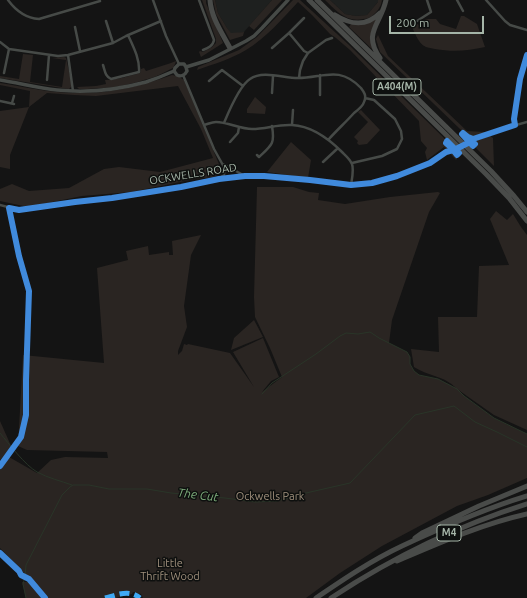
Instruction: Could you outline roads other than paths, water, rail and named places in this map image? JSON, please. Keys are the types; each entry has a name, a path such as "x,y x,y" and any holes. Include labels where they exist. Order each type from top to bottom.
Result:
{"highway":[{"path":"210,0 214,18 230,48"},
{"name":"A404(M)","path":"309,0 486,174 509,198 527,221"},
{"name":"A404(M)","path":"317,0 491,171 527,212"},
{"name":"A404(M)","path":"386,0 374,27 372,41 375,51 390,72"},
{"name":"A404(M)","path":"326,9 345,20 358,23 369,21 382,11"},
{"name":"M4","path":"316,598 422,533 487,502 527,486"},
{"name":"M4","path":"402,546 470,516 527,496"},
{"name":"M4","path":"331,598 405,554 449,533 488,517 527,504"},
{"name":"M4","path":"376,570 462,534 527,514"}],"street":[{"path":"8,0 24,16 39,19 100,2"},
{"path":"153,0 179,64"},
{"path":"199,0 214,40 213,44 203,50"},
{"path":"186,67 209,60 254,36 271,20 288,0"},
{"path":"417,21 431,12 427,0"},
{"path":"456,0 463,11"},
{"path":"486,0 505,21 527,30"},
{"path":"272,48 304,18"},
{"path":"106,21 109,26 113,43"},
{"path":"0,42 9,49 58,56 68,55 113,43 161,21"},
{"path":"75,27 80,51"},
{"path":"289,33 304,51 308,53"},
{"path":"103,65 105,74 111,79 139,72 138,59 128,35"},
{"path":"299,78 303,61 308,53 326,40 332,38"},
{"path":"4,73 9,49"},
{"path":"46,80 49,55"},
{"path":"68,55 73,91"},
{"path":"174,72 174,68 179,64 184,64 186,67"},
{"path":"183,75 186,73 186,67"},
{"path":"209,82 222,70 243,86"},
{"path":"0,80 57,90 97,91 123,88 174,72"},
{"path":"174,72 177,75 183,75"},
{"path":"224,123 243,86 249,79 257,75 299,78 333,74 344,76 357,85 364,93 365,98 362,106 329,139"},
{"path":"183,75 214,149 224,167 224,175 219,179"},
{"path":"320,75 320,95"},
{"path":"272,93 273,76"},
{"path":"0,101 13,104 14,96"},
{"path":"352,163 382,156 397,148 402,139 402,131 395,119 374,100 365,98"},
{"path":"292,125 293,110"},
{"path":"204,125 215,122 252,129 292,125 302,126 314,130 329,139 348,157 352,163 351,185"},
{"path":"478,137 527,122"},
{"path":"230,142 238,133 239,126"},
{"path":"257,155 259,157 272,145 272,126"},
{"path":"323,162 338,148"},
{"name":"OCKWELLS ROAD","path":"0,205 19,210 112,198 181,187 219,179 245,176 264,176 351,185 372,183 397,176 430,163 447,152"},
{"path":"222,164 245,176"}],"waterway":[{"path":"262,394 272,383 340,336 346,333 358,334 370,332 407,352 410,357 410,364 414,371 419,375 438,379 457,389 494,418 527,434"},
{"name":"The Cut","path":"26,598 23,584 26,565 62,495 73,485 89,485 109,489 147,489 255,502 277,501 350,483 415,415 454,406 475,422 527,447"},
{"path":"0,433 17,454 32,469 46,476 72,485"}],"park label":[{"name":"Ockwells Park","path":"270,496"},
{"name":"Little Thrift Wood","path":"170,569"}]}
